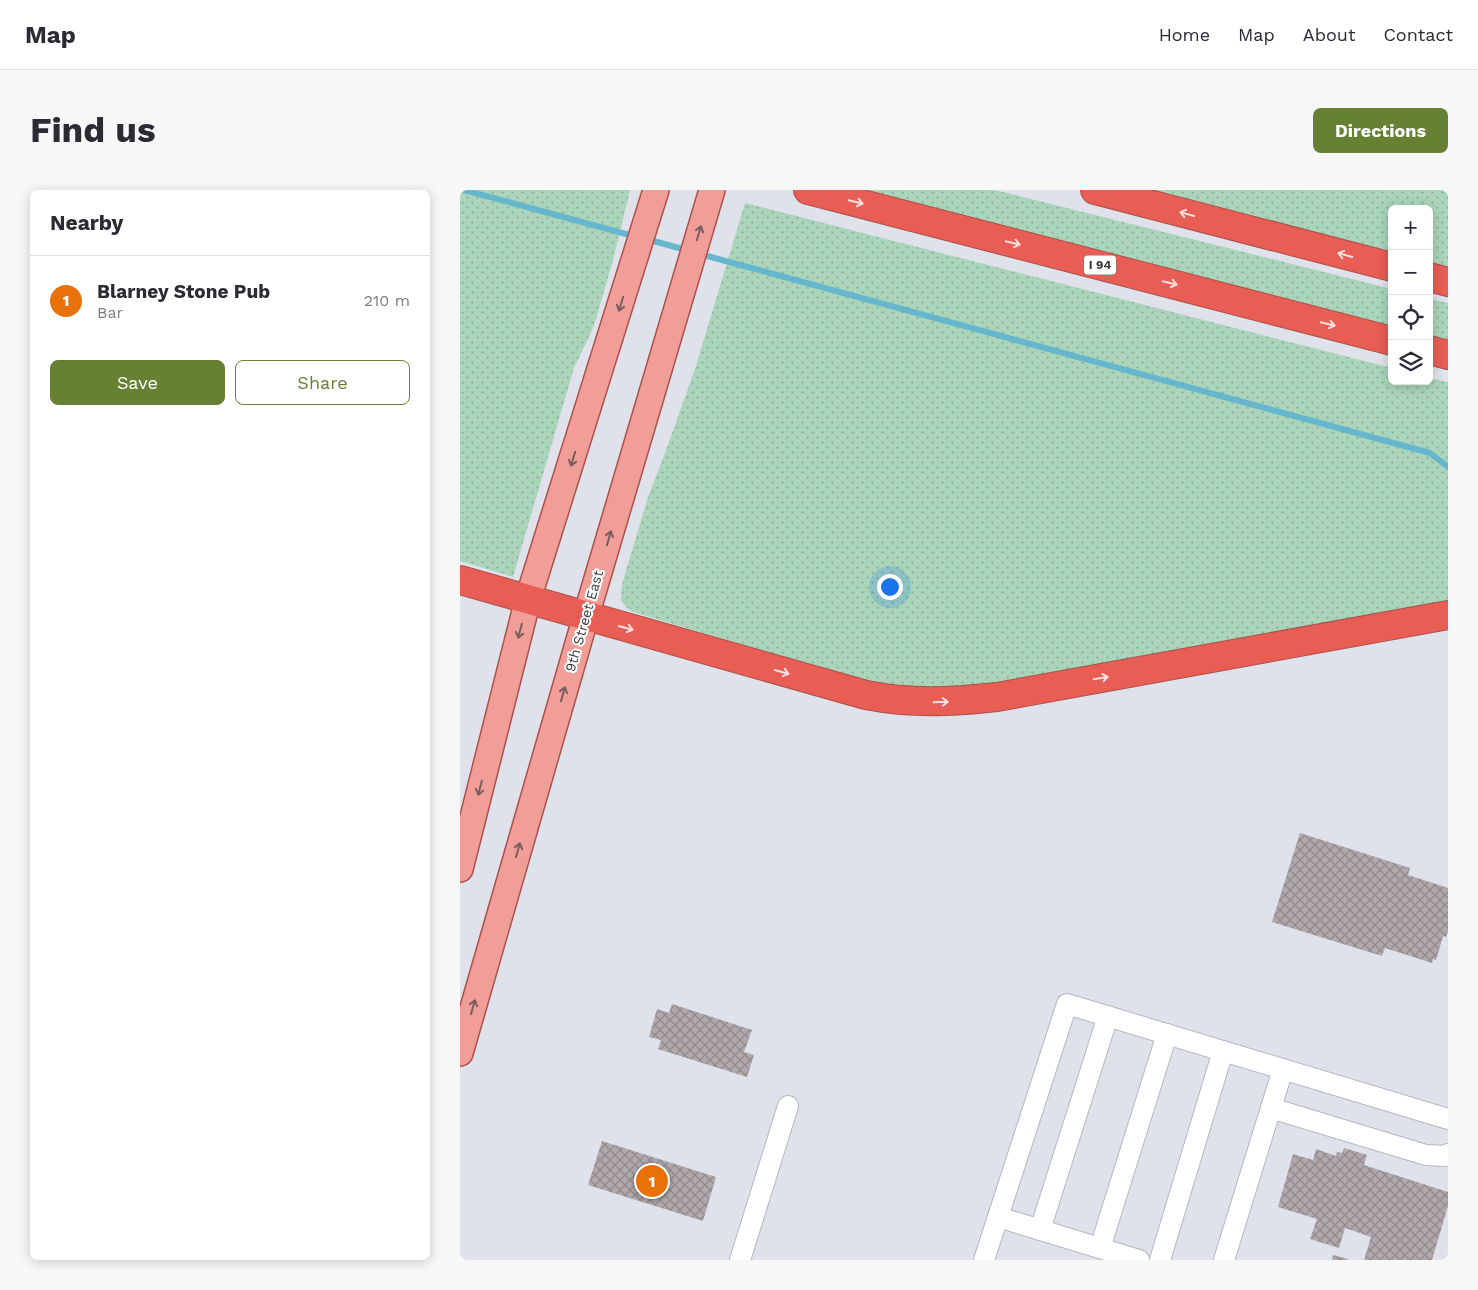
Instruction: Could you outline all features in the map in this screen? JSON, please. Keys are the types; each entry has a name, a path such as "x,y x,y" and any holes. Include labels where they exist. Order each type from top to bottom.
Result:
{"highway":[{"name":"I 94","path":"808,190 1388,340"},
{"path":"1095,190 1388,266"},
{"path":"1433,278 1448,282"},
{"path":"1433,351 1448,355"},
{"path":"460,580 866,695 896,701 929,702 997,697 1448,615"}],"main road":[{"path":"460,869 528,599 656,190"},
{"name":"9th Street East","path":"460,1053 586,616 712,190"}],"lane":[{"path":"984,1260 1067,1004 1448,1119"},
{"path":"1040,1230 1108,1016"},
{"path":"1100,1248 1167,1034"},
{"path":"1160,1260 1224,1051"},
{"path":"1224,1260 1283,1069"},
{"path":"740,1260 788,1106"},
{"path":"1271,1108 1426,1154 1444,1156 1448,1154"},
{"path":"998,1217 1138,1260"}],"green space":[{"path":"460,190 630,190 594,326 574,368 513,577 460,561"},
{"path":"848,190 995,190 1388,288 1388,329"},
{"path":"1135,190 1448,190 1448,269 1433,265 1433,205 1388,205 1388,254"},
{"path":"745,203 1388,367 1388,385 1433,385 1433,379 1448,382 1448,601 1027,679 956,688 911,686 853,679 633,612 621,600 622,584 648,497 695,369"},
{"path":"1433,300 1448,303 1448,345 1433,341"}],"building":[{"path":"1300,833 1410,868 1408,875 1448,888 1448,931 1446,937 1443,936 1436,960 1433,959 1432,963 1385,948 1382,956 1272,922"},
{"path":"672,1004 752,1030 744,1052 754,1055 747,1077 658,1049 661,1040 649,1037 657,1009 669,1013"},
{"path":"602,1141 716,1177 703,1221 588,1185"},
{"path":"1344,1148 1367,1155 1364,1165 1448,1192 1448,1206 1432,1260 1364,1260 1371,1237 1345,1228 1339,1248 1310,1239 1317,1219 1278,1207 1293,1154 1313,1160 1316,1149 1336,1156 1337,1152 1342,1153"},
{"path":"1333,1255 1348,1259 1348,1260 1332,1260"}],"waterway":[{"path":"464,190 637,237"},
{"path":"646,239 690,251"},
{"path":"700,254 1430,453 1448,467"}],"place":[{"name":"Blarney Stone Pub","path":"652,1181"}]}
